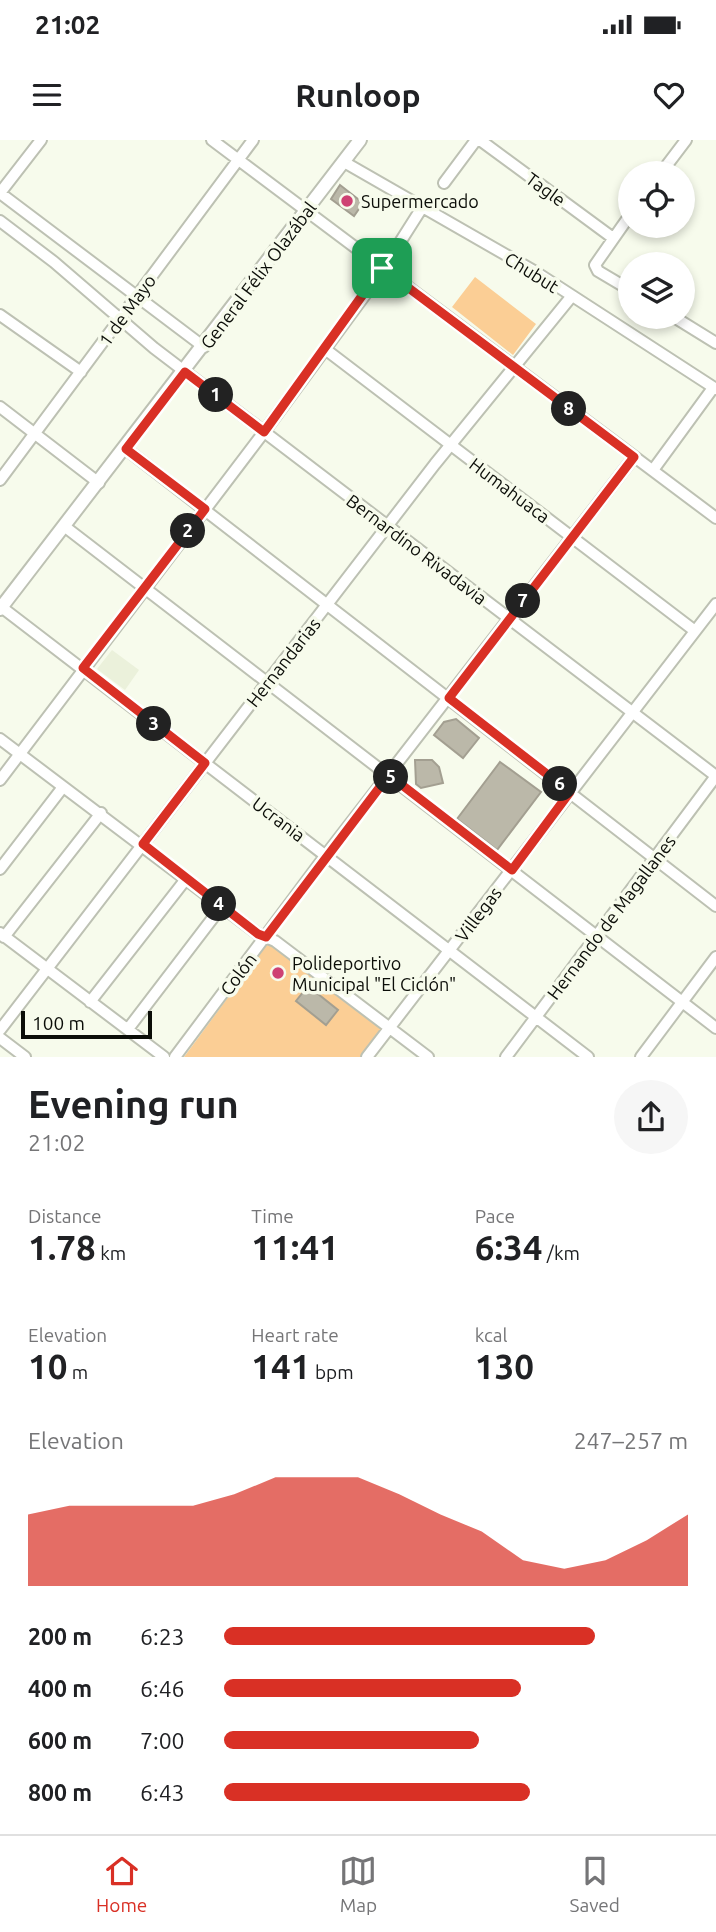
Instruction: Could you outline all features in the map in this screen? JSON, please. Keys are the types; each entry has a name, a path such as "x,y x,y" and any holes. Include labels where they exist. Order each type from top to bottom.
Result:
{"street":[{"path":"41,140 0,193 204,347"},
{"path":"212,140 716,518"},
{"name":"1 de Mayo","path":"0,480 253,140"},
{"name":"General Félix Olazábal","path":"1,608 126,449 360,140"},
{"path":"444,183 478,140"},
{"name":"Tagle","path":"478,140 613,238"},
{"path":"670,161 686,140"},
{"name":"Chubut","path":"344,162 534,271 715,389"},
{"path":"0,780 264,432 382,268 423,206"},
{"path":"0,221 185,372"},
{"path":"618,231 596,262 596,268 618,282"},
{"name":"Hernandarias","path":"0,1030 450,445 571,297"},
{"path":"0,315 81,372"},
{"path":"694,329 716,342"},
{"name":"Humahuaca","path":"325,349 695,631"},
{"name":"Bernardino Rivadavia","path":"185,372 716,776"},
{"path":"653,470 715,389"},
{"path":"0,407 99,483"},
{"path":"126,449 716,906"},
{"name":"Colón","path":"174,1057 326,855 634,457"},
{"path":"64,526 716,1028"},
{"name":"Villegas","path":"367,1057 716,604"},
{"name":"Ucrania","path":"1,608 83,668 588,1057"},
{"path":"0,739 143,844 258,934 266,937 428,1057"},
{"name":"Hernando de Magallanes","path":"506,1057 716,776"},
{"path":"0,869 64,787"},
{"path":"101,813 2,935 164,1057"},
{"path":"90,1002 186,879"},
{"path":"128,1030 222,906"},
{"path":"641,1057 716,957"},
{"path":"0,1038 25,1057"}],"shaded area":[{"path":"475,277 536,324 513,355 452,307"},
{"path":"112,650 139,670 125,690 97,669"},
{"name":"Polideportivo Municipal \"El Ciclón\"","path":"269,942 383,1029 361,1057 184,1057"}],"building":[{"name":"Supermercado","path":"340,185 363,203 354,216 331,199"},
{"path":"456,719 479,738 463,758 434,735 444,722"},
{"path":"415,760 432,760 439,767 443,783 421,788 416,784"},
{"path":"500,762 541,792 497,850 457,819"},
{"path":"308,986 338,1010 326,1025 296,1001"}],"place":[{"name":"Supermercado","path":"347,201"},
{"name":"Polideportivo Municipal \"El Ciclón\"","path":"278,973"}],"route":[{"path":"382,268 634,457 449,698 570,792 512,870 389,775 266,937 258,934 143,844 205,763 83,668 205,509 126,449 185,372 264,432 382,268"}]}
